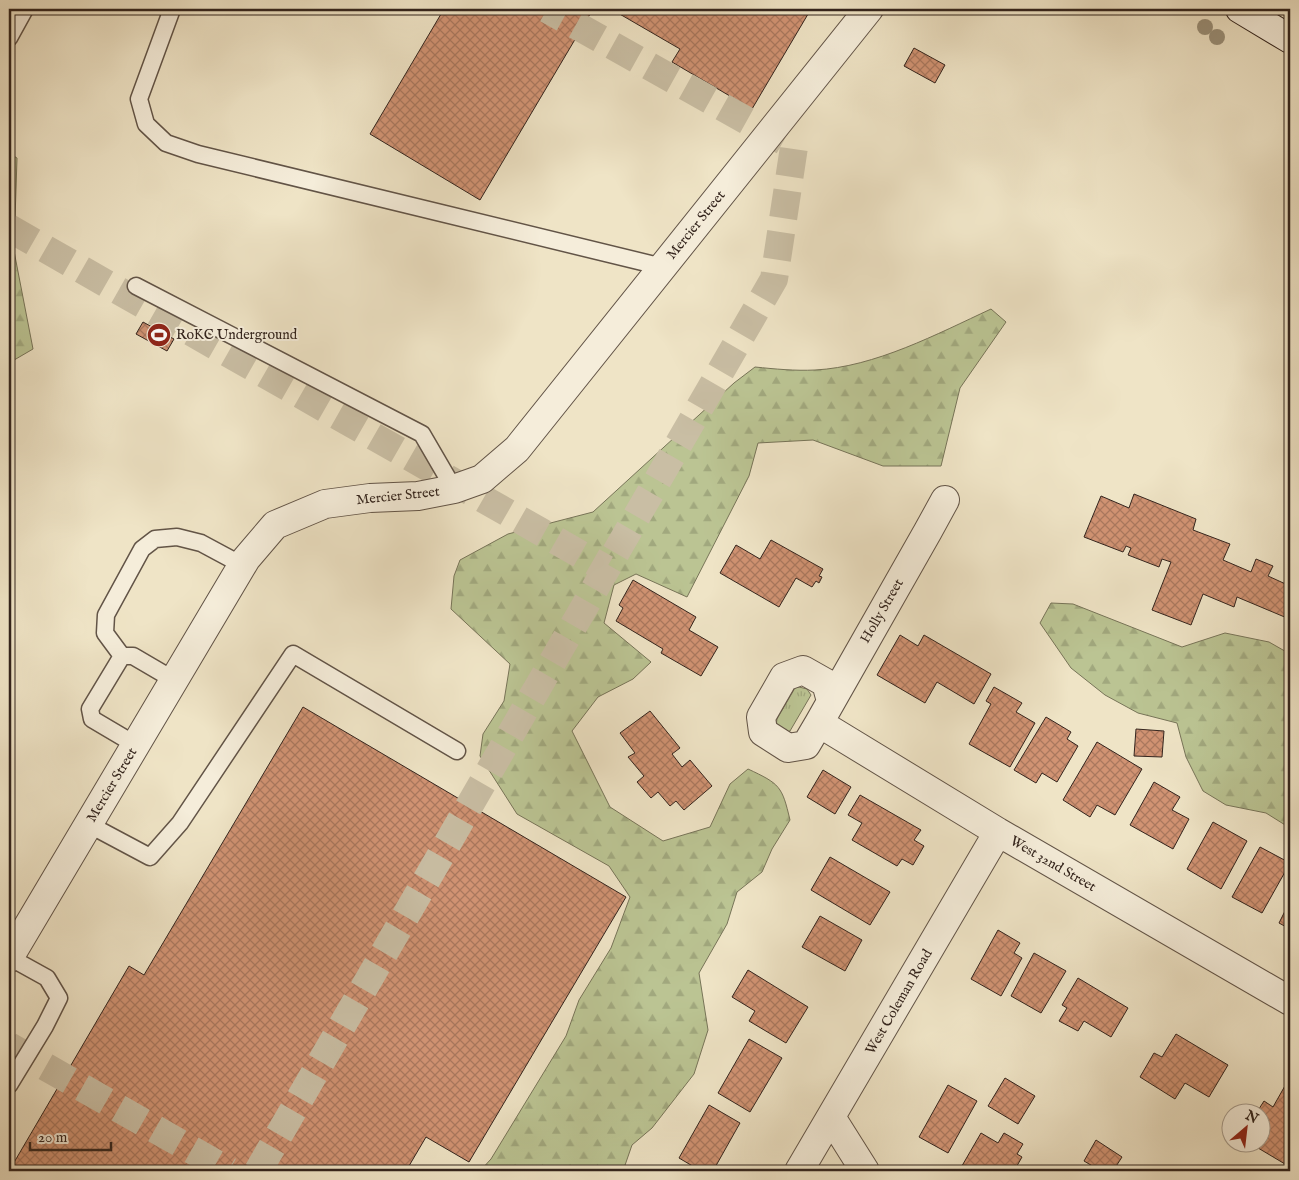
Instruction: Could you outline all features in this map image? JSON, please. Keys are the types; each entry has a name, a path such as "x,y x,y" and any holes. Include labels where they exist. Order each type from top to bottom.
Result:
{"street":[{"name":"Mercier Street","path":"11,949 136,745 242,566 275,525 325,504 370,498 418,496 454,489 482,479 517,449 869,9"},
{"path":"1240,9 1290,39"},
{"name":"Holly Street","path":"825,712 945,500"},
{"name":"West 32nd Street","path":"825,712 998,832 1290,1001"},
{"name":"West Coleman Road","path":"799,1171 998,832"},
{"path":"831,1117 865,1171"}],"lane":[{"path":"9,38 25,9"},
{"path":"172,9 139,99 146,124 166,144 198,154 662,267"},
{"path":"136,286 422,434 454,489"},
{"path":"122,656 105,633 106,615 142,549 155,539 177,537 201,542 242,566"},
{"path":"88,824 150,857 180,823 293,654 457,751"},
{"path":"122,656 133,656 174,680"},
{"path":"122,656 90,709 92,719 136,745"},
{"path":"9,1085 45,1026 59,998 47,978 11,949"}],"green space":[{"path":"9,153 17,158 14,251 33,349 9,363"},
{"path":"991,309 1006,322 960,388 941,466 883,466 813,440 758,443 749,476 687,597 636,574 614,585 604,623 651,662 633,679 598,697 572,731 610,807 663,841 710,827 730,784 748,769 778,787 785,800 790,820 772,849 762,872 737,892 727,924 699,973 708,1030 694,1074 652,1128 632,1145 623,1171 480,1171 491,1159 566,1036 579,1000 611,948 630,897 609,866 517,814 480,756 483,734 504,701 510,664 451,609 454,576 460,560 508,534 593,512 734,383 755,367 815,370 838,368 860,363 905,348"},
{"path":"1051,603 1073,604 1182,647 1225,633 1269,642 1290,654 1290,828 1266,813 1226,805 1203,791 1186,757 1177,723 1138,713 1105,695 1071,668 1040,623"},
{"path":"795,688 807,689 811,695 787,733 777,726 777,719"}],"building":[{"path":"444,9 593,9 480,200 370,134"},
{"path":"611,9 811,9 752,109 672,62 680,49"},
{"path":"914,48 945,65 935,83 904,66"},
{"path":"143,322 174,339 167,351 136,334"},
{"path":"1134,494 1196,519 1193,530 1230,544 1223,560 1251,572 1256,559 1273,566 1268,576 1290,586 1290,611 1287,618 1237,597 1234,607 1203,594 1191,625 1152,610 1171,562 1162,559 1159,567 1128,555 1131,548 1126,546 1123,552 1084,537 1101,496 1129,508"},
{"path":"771,540 823,569 819,576 822,577 819,583 816,581 812,587 796,578 779,607 720,573 736,545 760,559"},
{"path":"633,580 696,617 689,630 718,647 701,676 661,653 663,649 616,621 623,608 619,605"},
{"path":"900,635 918,646 924,635 991,674 974,704 937,682 925,703 877,675"},
{"path":"994,687 1022,703 1016,712 1035,723 1010,767 969,744 991,704 986,701"},
{"path":"303,707 626,897 469,1162 426,1137 406,1171 9,1171 129,966 144,975"},
{"path":"650,711 680,748 672,754 682,767 690,760 712,786 684,810 676,801 670,806 658,792 651,798 637,782 644,776 628,757 635,753 620,733"},
{"path":"1046,717 1071,732 1067,739 1078,746 1057,782 1042,773 1036,783 1014,770"},
{"path":"1136,729 1164,731 1162,757 1134,756"},
{"path":"1097,742 1142,769 1115,815 1097,805 1090,817 1063,800"},
{"path":"823,770 851,787 835,814 807,797"},
{"path":"1154,782 1180,797 1172,810 1189,819 1173,849 1130,825"},
{"path":"860,795 921,830 914,840 924,846 913,865 902,859 897,866 852,840 862,823 848,815"},
{"path":"1213,822 1247,841 1221,889 1187,869"},
{"path":"1260,847 1290,863 1262,913 1232,897"},
{"path":"830,857 890,892 870,925 811,890"},
{"path":"1290,901 1290,929 1279,923"},
{"path":"820,916 862,940 845,971 802,947"},
{"path":"998,930 1020,943 1014,953 1022,958 1001,996 971,979"},
{"path":"1034,953 1066,971 1041,1013 1011,996"},
{"path":"748,970 808,1007 786,1043 749,1021 755,1011 732,997"},
{"path":"1078,978 1128,1008 1111,1037 1084,1021 1078,1031 1059,1021 1067,1008 1062,1005"},
{"path":"1176,1034 1228,1065 1209,1097 1185,1083 1175,1099 1140,1077 1154,1053 1162,1057"},
{"path":"749,1039 782,1058 750,1112 718,1093"},
{"path":"1005,1078 1035,1096 1018,1124 988,1106"},
{"path":"1286,1084 1290,1086 1290,1167 1265,1152 1272,1152 1273,1107"},
{"path":"948,1085 977,1101 948,1153 919,1137"},
{"path":"709,1105 740,1123 713,1171 701,1171 679,1158"},
{"path":"981,1133 998,1143 1004,1133 1023,1144 1017,1154 1022,1157 1014,1171 959,1171"},
{"path":"1096,1140 1122,1157 1113,1171 1101,1171 1084,1161"}],"tunnel":[{"path":"258,1171 774,279 794,147 547,9"},
{"path":"9,228 606,569"},
{"path":"9,1046 229,1171"}],"place":[{"name":"RoKC Underground","path":"159,335"}]}
